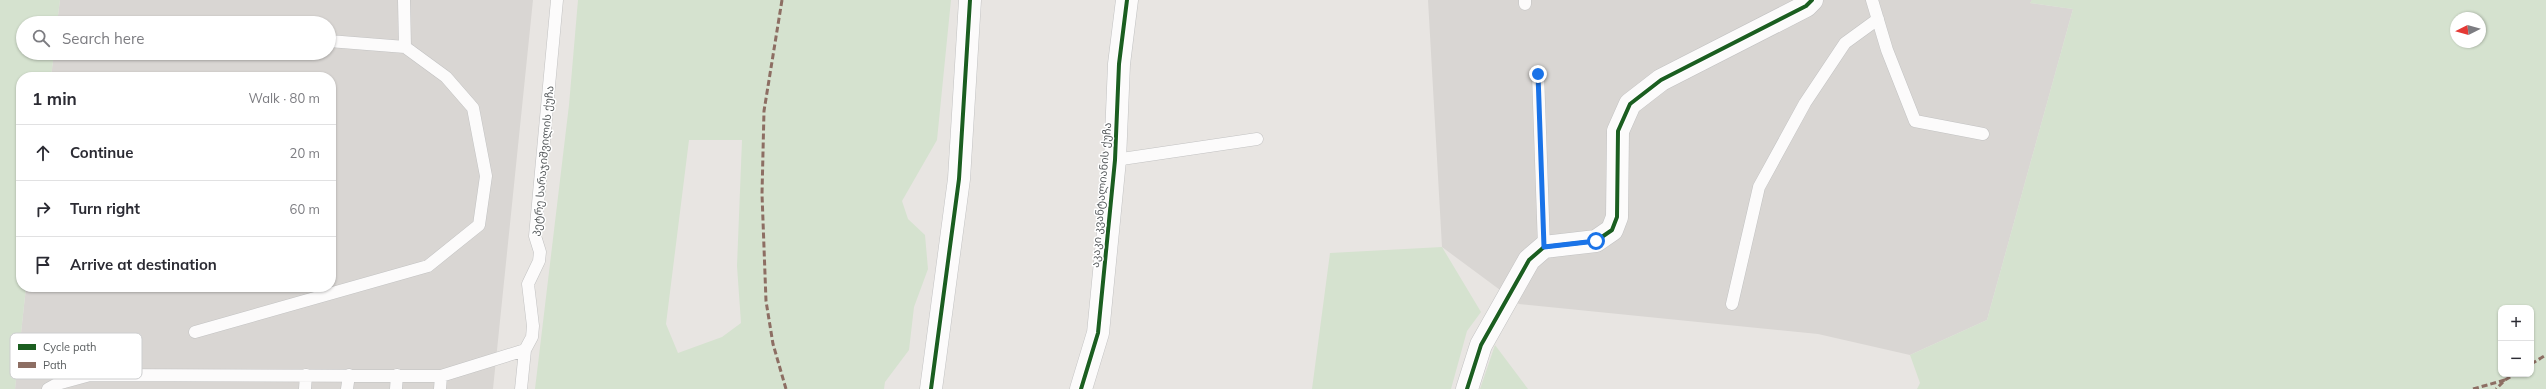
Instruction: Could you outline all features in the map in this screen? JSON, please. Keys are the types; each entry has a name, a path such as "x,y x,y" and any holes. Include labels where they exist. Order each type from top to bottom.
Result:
{"street":[{"path":"931,389 959,179 970,0"},
{"name":"აკაკი კვანტალიანის ქუჩა","path":"1081,389 1098,333 1114,160 1120,64 1127,0"},
{"path":"1467,389 1481,345 1529,260 1544,247 1596,241 1612,230 1616,217 1618,131 1630,104 1661,80 1806,6 1812,0"}],"lane":[{"path":"404,0 406,47"},
{"name":"პეტრე სარაჯიშვილის ქუჩა","path":"521,389 525,350 532,337 533,326 527,295 528,284 539,261 535,236 557,0"},
{"path":"1872,0 1887,50 1915,121 1983,134"},
{"path":"1732,304 1759,187 1805,103 1845,43 1878,19"},
{"path":"195,332 428,266 479,225 486,176 473,108 446,77 406,47 336,42"},
{"path":"1538,74 1544,247"},
{"path":"1114,160 1257,139"},
{"path":"142,375 441,376 525,350"},
{"path":"305,389 306,375"},
{"path":"347,389 349,376"},
{"path":"396,389 397,376"},
{"path":"440,389 441,376"},
{"path":"48,389 56,384 75,379"}],"shaded area":[{"path":"60,0 533,0 493,389 15,389 16,379 142,379 142,333 21,333 25,292 336,292 336,72 52,72 53,60 336,60 336,16 58,16"},
{"path":"1428,0 2032,0 2030,3 2073,9 1987,320 1910,355 1818,334 1519,304 1442,247"}],"green space":[{"path":"0,0 60,0 58,16 16,16 16,60 53,60 52,72 16,72 16,292 25,292 21,333 10,333 10,379 16,379 15,389 0,389"},
{"path":"578,0 951,0 937,140 902,201 908,219 925,235 928,269 914,307 909,350 885,382 884,389 535,389 569,105","holes":["689,140 742,140 737,266 741,323 722,337 678,353 666,324"]},
{"path":"2032,0 2546,0 2546,389 1917,389 1920,383 1910,355 1987,320 2073,9 2030,3"},
{"path":"1442,247 1481,312 1467,331 1451,389 1312,389 1330,253"},
{"path":"1495,345 1528,389 1480,389"}],"marked path":[{"path":"782,0 764,111 762,194 766,301 773,344 786,389"},
{"path":"2534,362 2546,355"},
{"path":"2505,380 2510,377"},
{"path":"2473,389 2505,380 2496,389"}],"cycle path":[{"path":"931,389 959,179 970,0"},
{"path":"1081,389 1098,333 1115,160 1119,64 1127,0"},
{"path":"1467,389 1481,345 1529,260 1544,247 1596,241 1612,230 1617,217 1618,131 1630,104 1661,80 1806,6 1812,0"}],"route":[{"path":"1538,74 1544,247 1596,241"}]}
